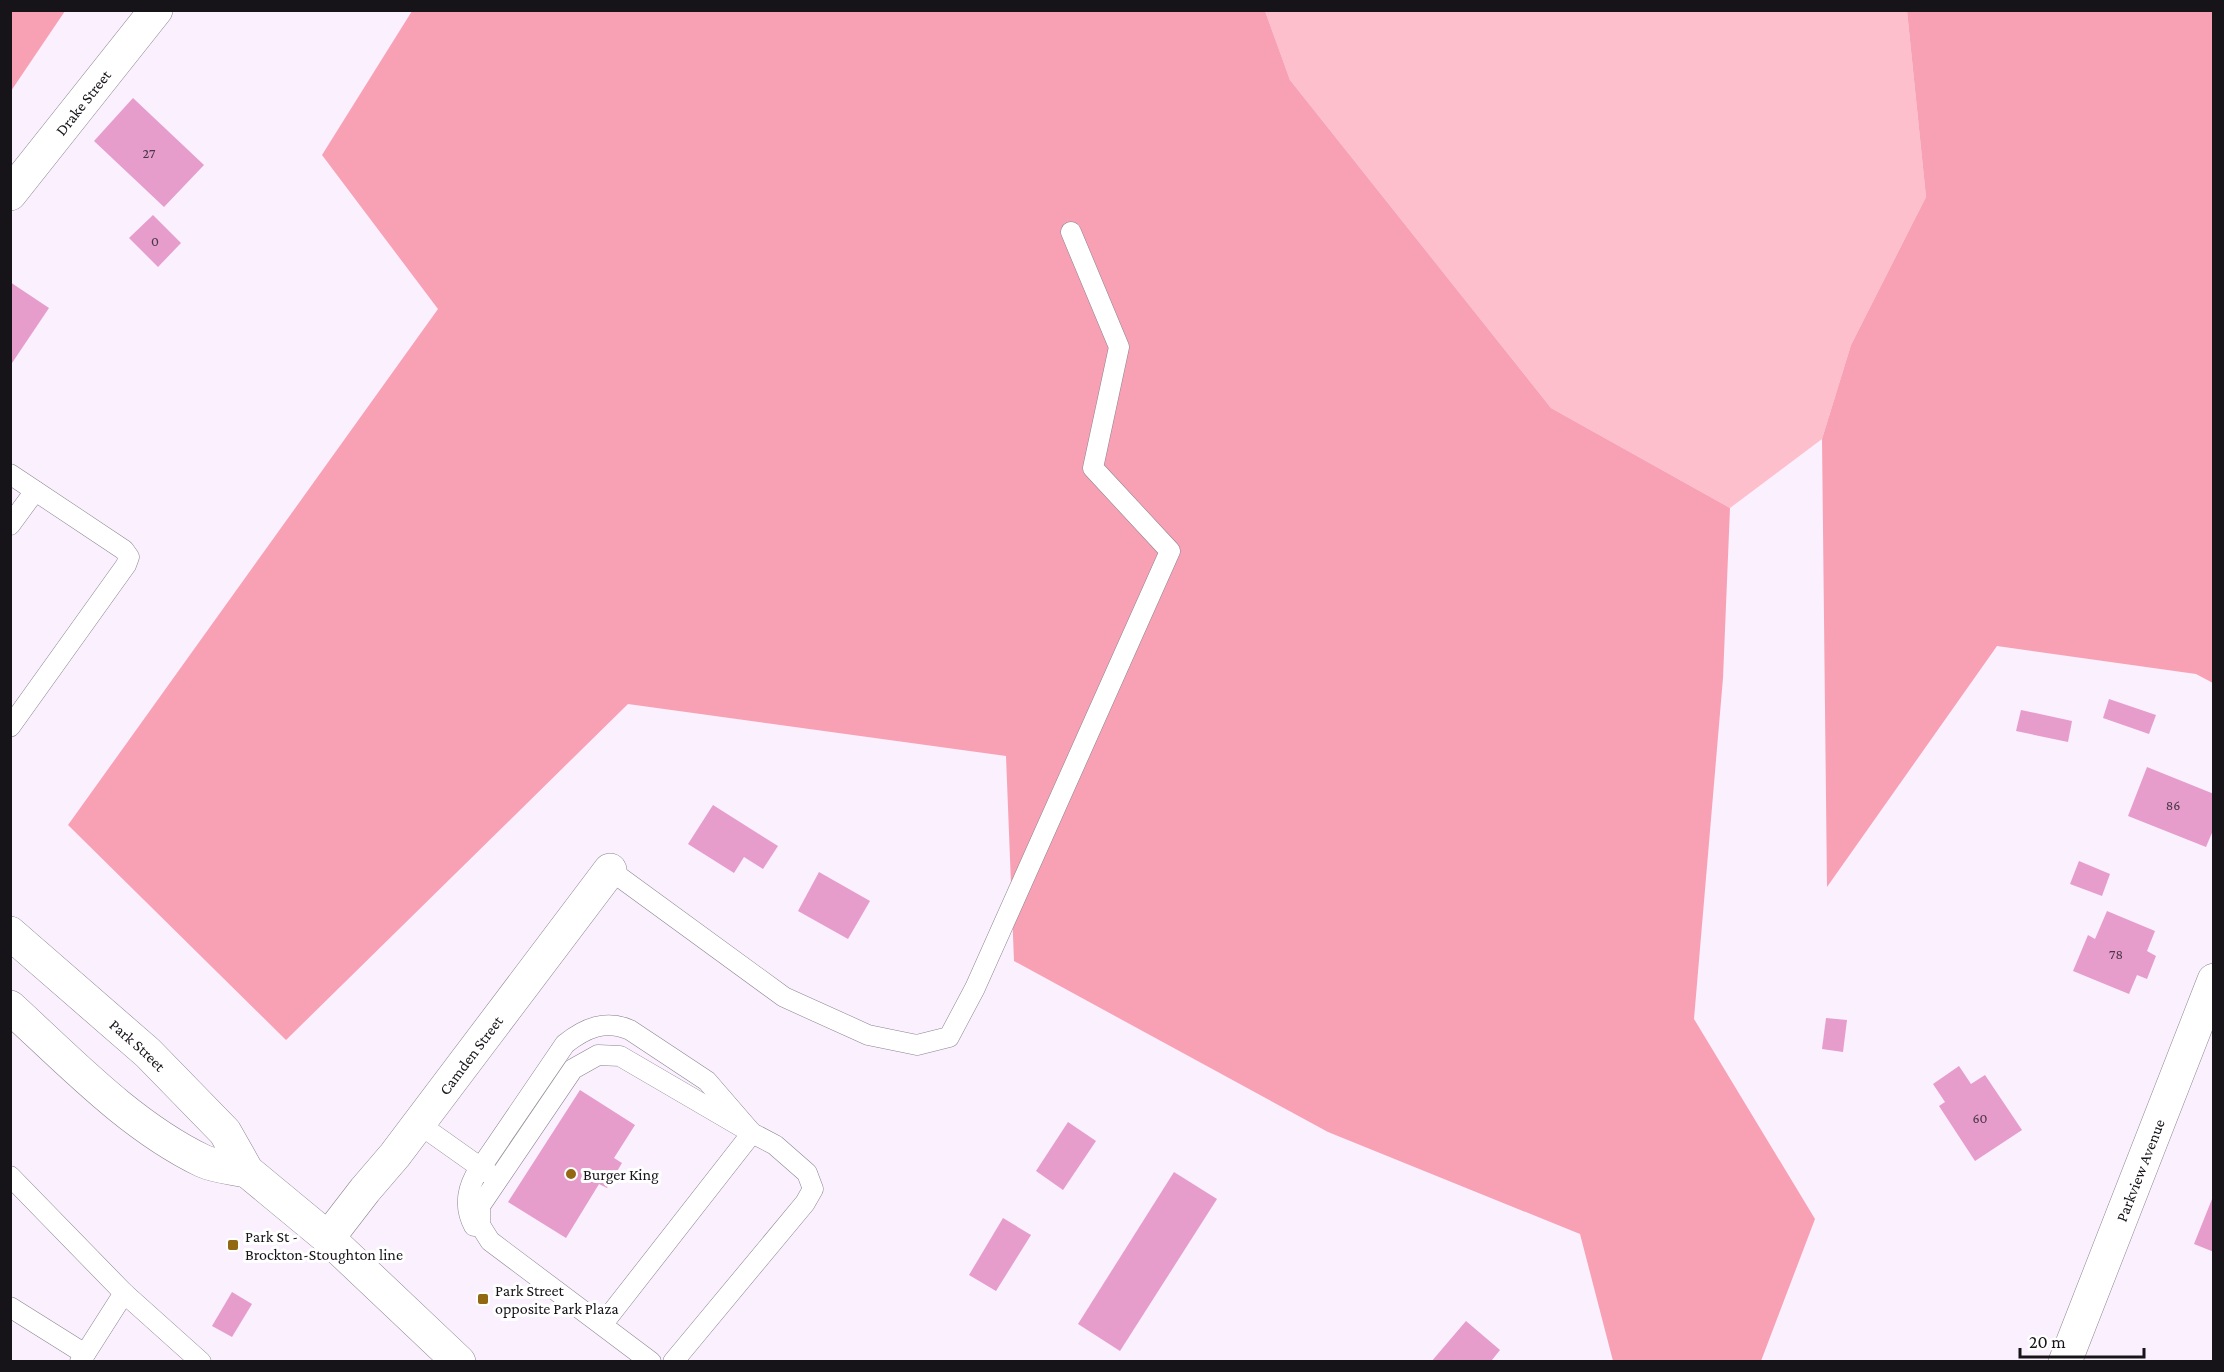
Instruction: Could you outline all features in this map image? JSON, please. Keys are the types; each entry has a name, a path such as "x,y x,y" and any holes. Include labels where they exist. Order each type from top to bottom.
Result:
{"street":[{"name":"Drake Street","path":"10,194 156,10"},
{"name":"Camden Street","path":"328,1238 419,1124 610,870"},
{"name":"Park Street","path":"10,933 148,1053 225,1132 248,1171 328,1238 459,1362"},
{"name":"Parkview Avenue","path":"2065,1362 2214,980"},
{"name":"Park Street","path":"10,1007 114,1102 158,1134 205,1162 248,1171"}],"lane":[{"path":"610,870 784,997 867,1035 916,1045 949,1037 975,988 1170,551 1094,468 1119,347 1071,232"},
{"path":"10,474 124,550 129,557 126,565 10,727"},
{"path":"10,525 35,491"},
{"path":"651,1362 490,1241 473,1225 468,1210 470,1186 480,1167 566,1044 577,1034 592,1026 619,1025 630,1030 707,1081 752,1133"},
{"path":"490,1241 480,1225 480,1206 573,1069 598,1055 620,1056 775,1145 807,1173 813,1189 805,1203 673,1362"},
{"path":"419,1124 498,1180"},
{"path":"602,1325 752,1133"},
{"path":"10,1176 124,1293 201,1362"},
{"path":"10,1307 82,1358 124,1293"}],"shaded area":[{"path":"10,11 65,11 11,91"},
{"path":"412,11 1265,11 1290,80 1551,408 1730,508 1723,678 1694,1019 1815,1219 1761,1361 1613,1361 1580,1234 1328,1132 1014,961 1006,756 628,704 286,1040 68,825 438,309 322,155"},
{"path":"1265,11 1907,11 1926,197 1851,345 1822,439 1730,508 1551,408 1290,80"},
{"path":"1907,11 2213,11 2213,683 2196,674 1997,646 1827,887 1822,439 1851,345 1926,197"}],"building":[{"path":"133,98 204,165 164,207 94,141"},
{"path":"153,215 181,243 158,267 129,238"},
{"path":"10,282 49,308 10,366"},
{"path":"2109,699 2156,715 2149,734 2103,718"},
{"path":"2021,710 2072,721 2068,742 2016,731"},
{"path":"2147,767 2214,794 2214,828 2206,847 2128,816"},
{"path":"713,805 778,846 763,869 744,857 734,873 688,844"},
{"path":"2079,861 2110,874 2102,896 2070,884"},
{"path":"819,872 870,901 848,939 798,911"},
{"path":"2107,911 2155,931 2147,951 2156,956 2147,979 2137,975 2129,994 2073,971 2088,935 2095,939"},
{"path":"1826,1018 1847,1020 1843,1052 1822,1049"},
{"path":"1959,1066 1971,1084 1985,1075 2022,1130 1975,1161 1939,1106 1945,1102 1933,1084"},
{"name":"Burger King","path":"580,1090 635,1125 614,1158 622,1163 607,1188 599,1184 566,1238 508,1202"},
{"path":"1068,1122 1096,1141 1063,1190 1036,1171"},
{"path":"1174,1172 1217,1199 1120,1351 1078,1324"},
{"path":"2214,1194 2214,1252 2194,1244"},
{"path":"1003,1218 1031,1235 996,1291 969,1275"},
{"path":"232,1292 252,1304 232,1337 212,1326"},
{"path":"1466,1321 1500,1350 1492,1360 1494,1362 1431,1362"}],"place":[{"name":"Burger King","path":"571,1174"},
{"name":"Park St - Brockton-Stoughton line","path":"233,1245"},
{"name":"Park Street opposite Park Plaza","path":"483,1299"}]}
